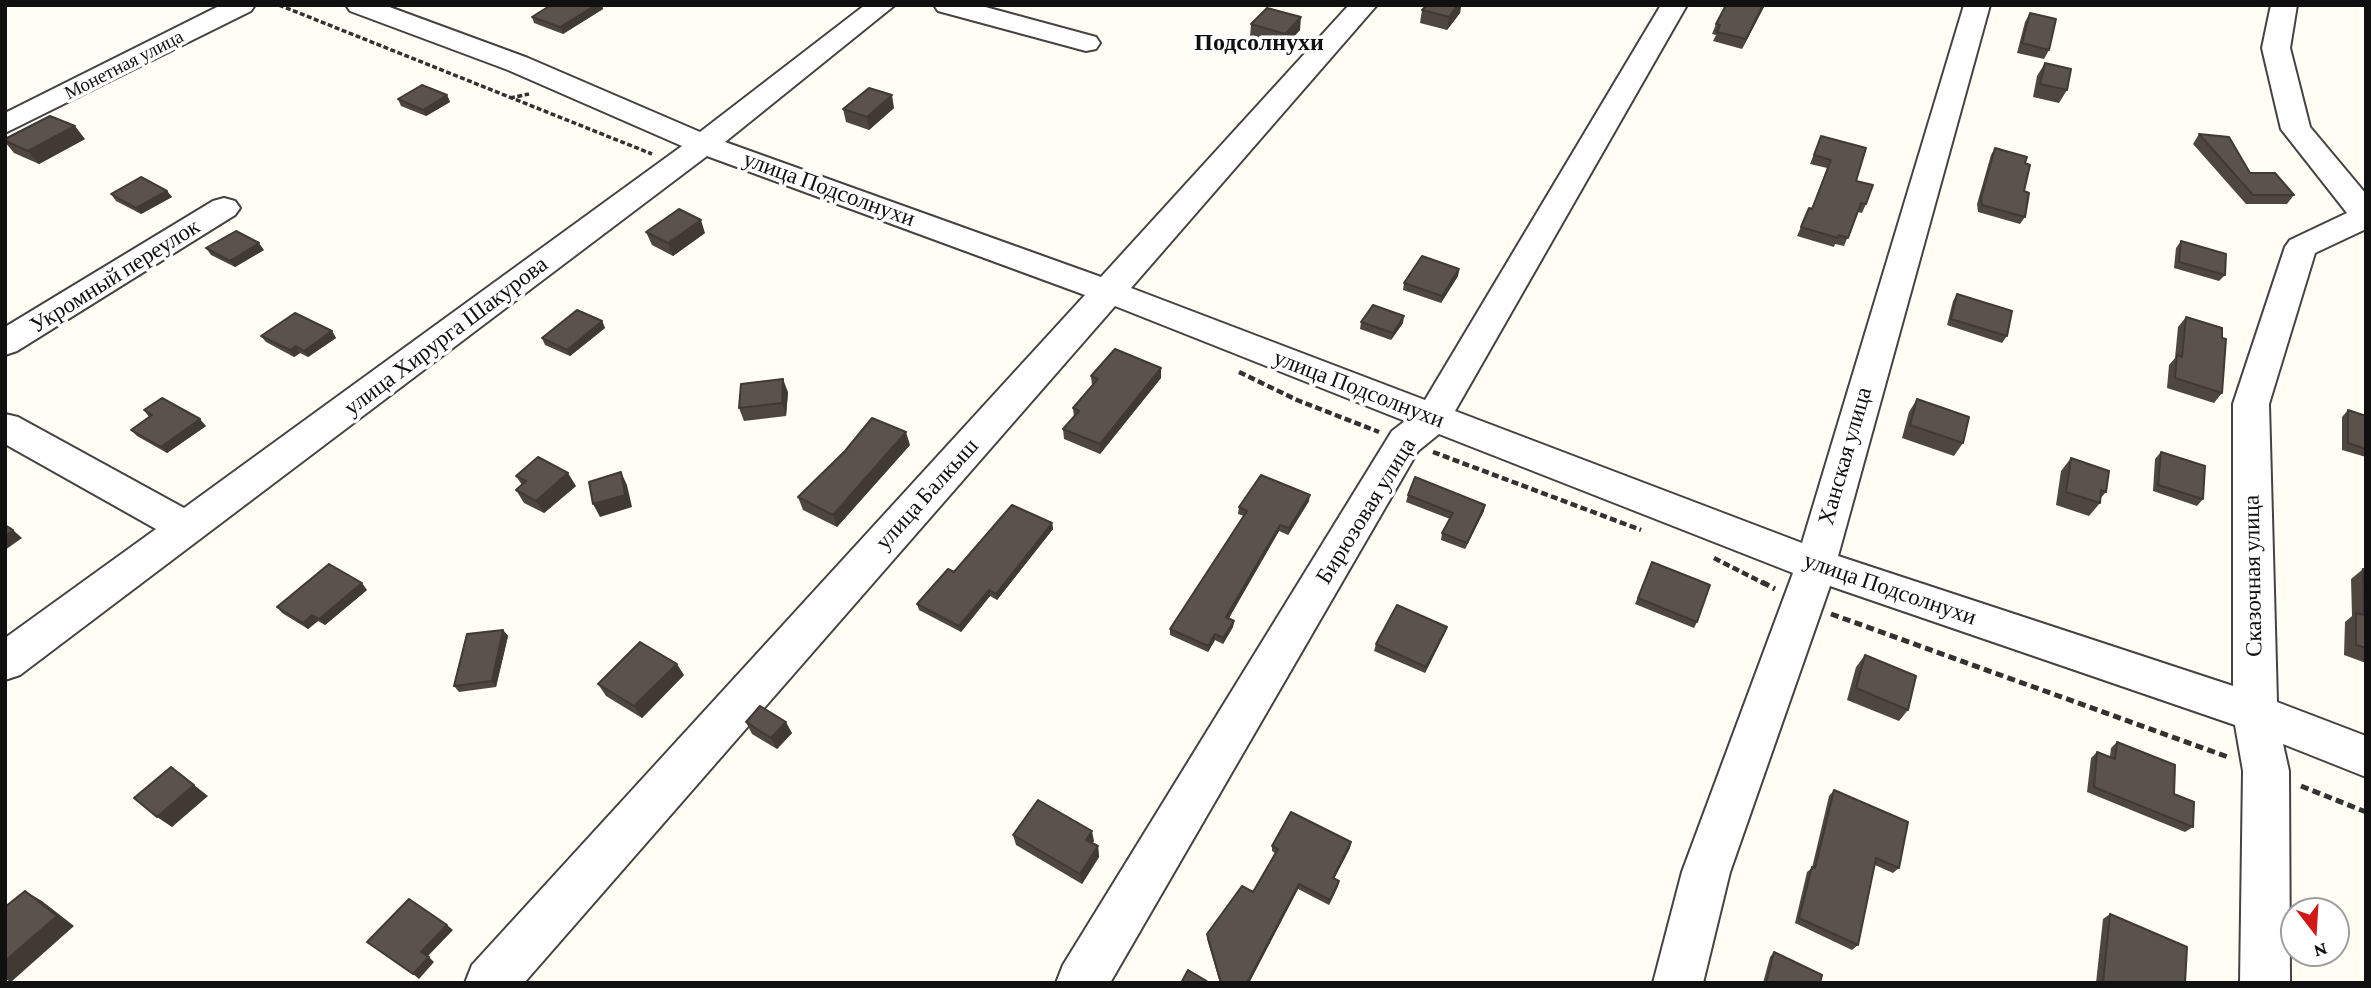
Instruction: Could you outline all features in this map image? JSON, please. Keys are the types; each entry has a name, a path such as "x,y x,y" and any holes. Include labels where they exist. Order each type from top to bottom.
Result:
{"street":[{"name":"Монетная улица","path":"5,124 242,5"},
{"name":"улица Подсолнухи","path":"359,5 518,64 690,154 1108,290 1419,430 1808,584 2255,713 2366,757"},
{"name":"улица Хирурга Шакурова","path":"5,662 690,154 882,5"},
{"path":"947,5 1086,43"},
{"name":"улица Балкыш","path":"490,983 1364,5"},
{"name":"Бирюзовая улица","path":"1081,983 1419,430 1674,5"},
{"name":"Ханская улица","path":"1678,983 1706,872 1808,584 1977,5"},
{"name":"Сказочная улица","path":"2265,983 2266,771 2255,713 2251,404 2301,247 2366,216 2297,129 2276,48 2284,5"},
{"name":"Укромный переулок","path":"5,344 225,208"},
{"path":"5,427 187,528"}],"path":[{"path":"279,5 690,154"},
{"path":"1231,368 1297,400 1419,430 1613,522 1651,532"},
{"path":"1712,557 1808,584 2366,812"}],"building":[{"path":"551,5 596,5 560,27 532,17"},
{"path":"1427,5 1458,5 1449,17 1422,10"},
{"path":"1726,5 1763,5 1746,39 1717,32 1720,25 1716,24"},
{"path":"1267,8 1301,17 1285,34 1251,24"},
{"path":"2030,13 2056,19 2049,50 2022,43"},
{"path":"2045,63 2071,69 2067,90 2040,84"},
{"path":"422,85 447,95 423,110 398,99"},
{"path":"869,88 892,95 867,117 843,109"},
{"path":"50,116 75,126 28,151 5,141 5,139"},
{"path":"2199,134 2229,137 2250,173 2275,173 2294,195 2253,195"},
{"path":"1821,136 1866,148 1856,181 1873,185 1866,204 1861,203 1848,238 1839,235 1838,238 1801,227 1809,208 1812,209 1831,160 1814,155"},
{"path":"1995,148 2027,157 2025,163 2030,165 2024,191 2029,193 2025,217 1982,205 1981,198"},
{"path":"141,177 167,191 136,208 111,194"},
{"path":"679,209 701,220 668,243 646,232"},
{"path":"236,231 259,243 230,261 206,248"},
{"path":"2181,241 2226,254 2225,275 2179,262"},
{"path":"1422,256 1459,269 1442,296 1404,283"},
{"path":"1957,294 2012,311 2007,336 1951,319"},
{"path":"1373,305 1404,316 1393,333 1361,322"},
{"path":"577,310 602,321 567,350 542,338"},
{"path":"295,313 332,331 304,351 296,346 290,350 261,336"},
{"path":"2186,317 2222,328 2222,338 2226,339 2222,393 2175,378 2177,355 2182,357"},
{"path":"1115,349 1161,368 1100,444 1063,429 1079,411 1073,408 1098,379 1091,376"},
{"path":"783,379 782,403 739,408 741,384"},
{"path":"162,398 200,419 161,447 131,430 152,415 144,410"},
{"path":"1917,399 1969,417 1963,443 1910,425"},
{"path":"2348,410 2366,416 2366,449 2348,443"},
{"path":"872,418 906,432 833,515 798,497 845,451"},
{"path":"2161,452 2205,466 2203,499 2158,485"},
{"path":"538,457 568,473 536,501 516,490 526,481 516,476"},
{"path":"2071,458 2109,471 2106,492 2101,490 2100,503 2066,492"},
{"path":"621,472 625,495 593,504 589,482"},
{"path":"1261,475 1310,495 1289,528 1280,525 1226,617 1234,621 1223,638 1215,634 1208,646 1170,629 1247,511 1239,507"},
{"path":"1415,477 1485,505 1467,543 1442,533 1453,513 1408,495"},
{"path":"1012,505 1052,523 996,594 989,590 959,626 917,604 948,569 954,572"},
{"path":"5,525 13,530 5,536"},
{"path":"1652,562 1710,585 1697,622 1638,598"},
{"path":"329,564 362,583 319,619 312,615 303,623 277,607"},
{"path":"2363,569 2366,570 2366,648 2356,645 2356,613 2364,615"},
{"path":"1397,605 1447,627 1426,667 1376,644"},
{"path":"503,630 492,681 454,686 467,634"},
{"path":"640,642 677,664 634,706 598,684"},
{"path":"1865,655 1916,676 1908,710 1856,688"},
{"path":"760,706 786,722 771,738 746,722"},
{"path":"2117,742 2175,765 2174,794 2194,802 2193,827 2094,787 2097,752 2115,759"},
{"path":"171,767 194,785 157,817 134,798"},
{"path":"1834,790 1908,822 1899,868 1876,858 1858,945 1799,918 1812,867 1815,868"},
{"path":"1038,800 1092,831 1086,840 1098,846 1080,874 1013,835"},
{"path":"1291,812 1351,842 1333,878 1339,881 1330,900 1299,884 1247,983 1221,983 1207,934 1242,886 1253,892 1278,849 1272,846"},
{"path":"25,891 57,916 5,961 5,907"},
{"path":"409,899 447,925 421,952 429,957 413,974 367,942"},
{"path":"2110,914 2187,947 2185,983 2103,983"},
{"path":"1774,952 1822,975 1820,983 1766,983"},
{"path":"1188,970 1210,983 1181,983"}],"district":[{"name":"Подсолнухи","path":"1259,43"}]}
